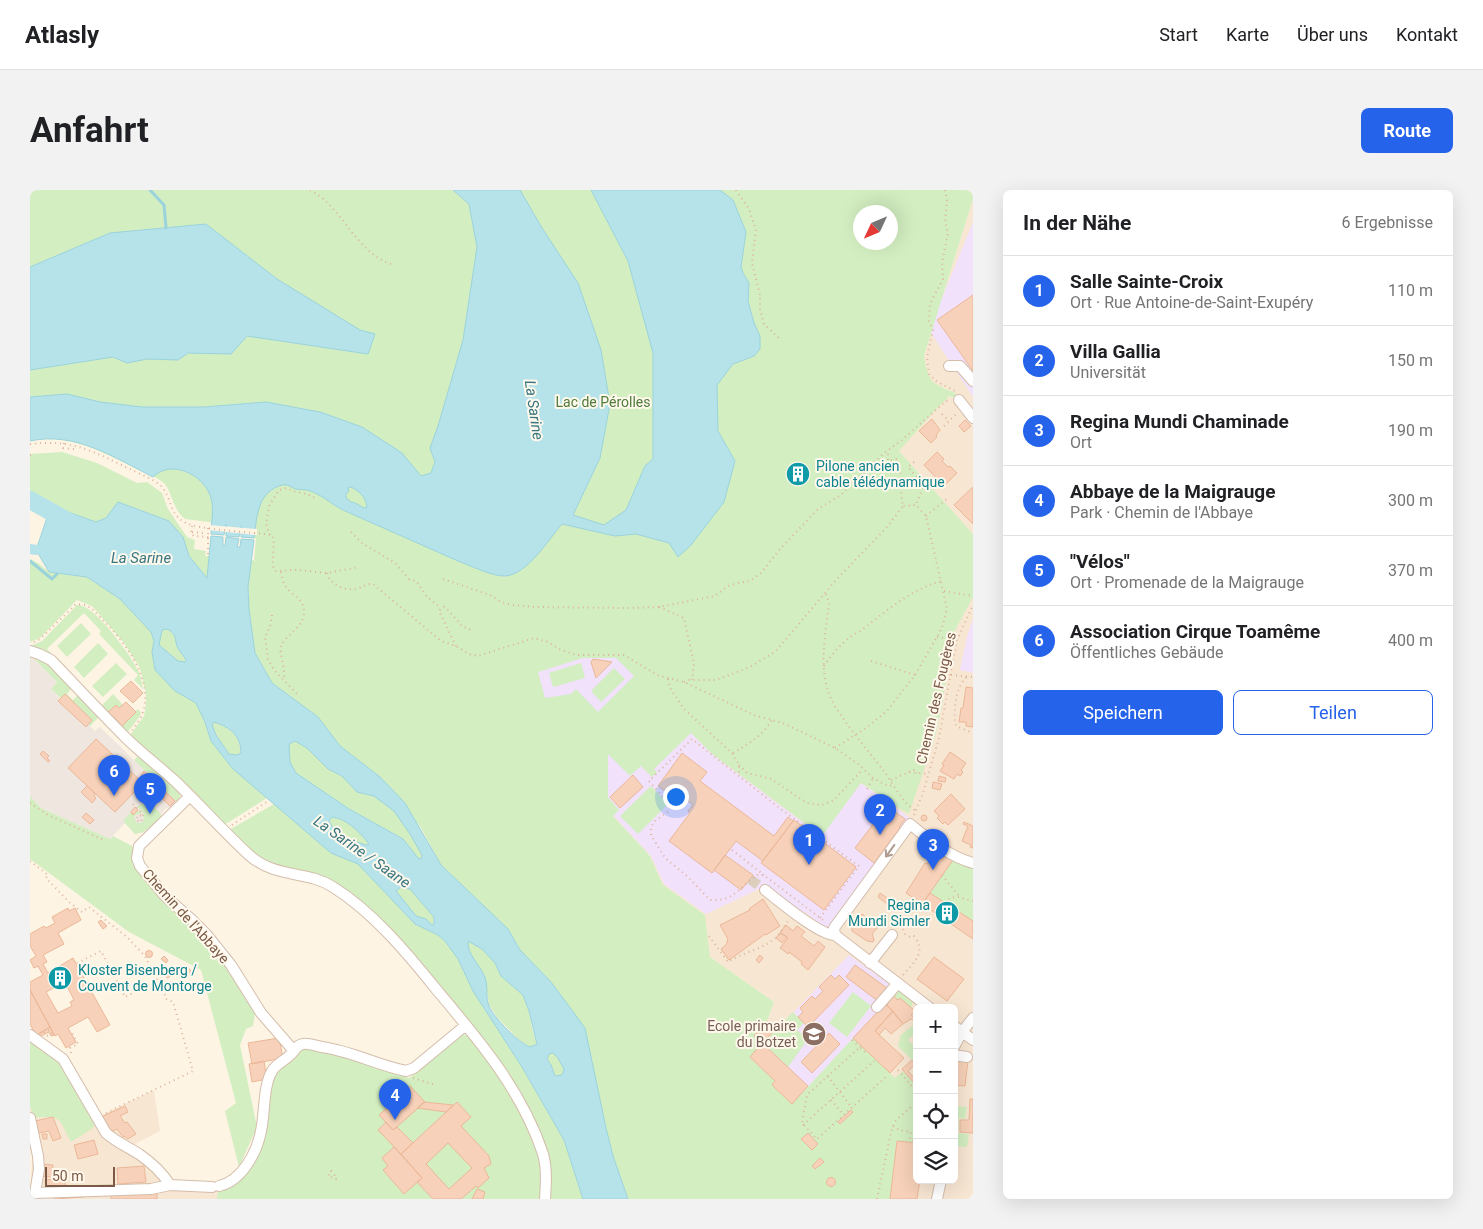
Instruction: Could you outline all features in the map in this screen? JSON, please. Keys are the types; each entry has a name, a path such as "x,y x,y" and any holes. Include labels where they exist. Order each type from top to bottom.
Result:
{"street":[{"path":"949,366 960,366 973,381"},
{"path":"959,405 973,418"},
{"path":"30,651 51,660 126,738 190,796 250,856 267,867 284,873 316,879 332,886 368,916 406,953 466,1025 522,1104 544,1156 545,1199"},
{"name":"Chemin de l'Abbaye","path":"190,796 139,846 137,852 140,866 164,896 207,935 231,965 261,1013 294,1052"},
{"path":"835,935 834,928 910,824 926,838 945,850 973,863"},
{"path":"765,890 801,918 829,935 835,935 925,1004"},
{"path":"870,963 892,935"},
{"path":"877,1007 897,983"},
{"path":"973,1018 958,1029 973,1040"},
{"path":"30,1118 39,1169 33,1196 151,1189 170,1185 225,1185 238,1177 248,1164 261,1133 268,1084 272,1071 294,1052 298,1045 304,1044 331,1048 406,1072 414,1068 466,1025"},
{"path":"30,1035 64,1058 106,1133 162,1172 170,1185"},
{"path":"958,1056 967,1057"},
{"path":"937,1199 940,1184"}],"path":[{"path":"310,190 328,204 373,256 391,264"},
{"path":"736,190 749,209 756,230 752,263 760,295 760,309 764,324 781,340"},
{"path":"944,426 959,405 960,396 936,381 929,374 927,363 928,346 933,330 929,322 930,304 943,279 943,254 947,244 948,233 945,222 947,200 945,190"},
{"path":"443,579 490,595 501,602 512,605 568,608 659,607 715,596 728,586 750,581 761,574 780,549 818,509 847,490 888,450 946,401 952,399 959,405"},
{"path":"942,414 949,421"},
{"path":"64,443 63,448 75,449"},
{"path":"30,444 64,443 89,449 158,484 164,491 172,510 178,517 192,526 270,535"},
{"path":"888,450 888,461 897,459 900,468 903,506"},
{"path":"30,455 34,456"},
{"path":"914,462 908,467 924,484"},
{"path":"916,505 924,484 930,479"},
{"path":"317,500 309,494 298,494 287,488 280,490 269,506 266,524 275,542 273,569 281,572 298,570 327,573 359,567"},
{"path":"926,516 948,498"},
{"path":"684,682 716,680 750,667 776,651 836,580 903,506 916,505"},
{"path":"835,748 887,711 915,675 942,628 947,608 942,581 926,516 916,505"},
{"path":"191,532 192,526"},
{"path":"208,527 208,554"},
{"path":"191,532 204,533"},
{"path":"191,532 194,536 209,537"},
{"path":"351,532 362,543 395,563 409,578 416,581 427,596 441,608 448,610 462,626 471,630"},
{"path":"281,572 285,586 300,599 304,610 302,620 281,645 280,651 284,662 283,680"},
{"path":"327,573 328,579 344,589 353,590 367,584 373,584 417,620 432,635 469,654 478,656 534,638 548,642 559,650 576,655 624,655 642,668 668,679 684,682 739,709 754,715 783,722 835,748 873,778 886,785 894,786"},
{"path":"824,666 850,636 862,630 876,618 925,585 942,581"},
{"path":"944,591 973,596"},
{"path":"826,594 829,603 824,666 828,693 907,805 916,811"},
{"path":"30,644 40,639 76,604 86,604 92,608 124,644 139,669 146,694 142,716 126,738"},
{"name":"Chemin des Fougères","path":"910,824 916,811 939,738 957,640 973,606"},
{"path":"659,607 684,618 694,664 692,680"},
{"path":"441,608 439,611 442,620 456,646"},
{"path":"272,615 265,637 268,659 274,670 299,696"},
{"path":"937,636 957,640"},
{"path":"870,661 915,675"},
{"path":"950,675 973,677"},
{"path":"966,677 959,687 955,701 954,724 973,733"},
{"path":"668,679 670,688 684,709 732,753 738,765 739,778"},
{"path":"732,753 754,741 766,730 772,720"},
{"path":"732,895 717,901 710,900 687,876 665,858 651,835 655,821 669,810 671,806 649,781 692,740 739,778 859,866 820,918"},
{"path":"738,765 748,773 771,779 807,803 822,805 834,800 864,769"},
{"path":"891,780 909,772 928,774"},
{"path":"867,789 873,778"},
{"path":"224,830 268,801"},
{"path":"30,803 48,815 106,841"},
{"path":"133,804 143,814 142,816"},
{"path":"732,850 765,876"},
{"path":"30,861 48,875 46,878 69,902 82,912 89,907 127,937 145,956 157,980"},
{"path":"942,875 959,896"},
{"path":"944,902 954,896 973,901"},
{"path":"709,936 728,962 769,943 777,937 779,931 790,919"},
{"path":"897,983 920,952 916,938 904,933 903,929 906,924"},
{"path":"77,964 101,951 125,996 163,978 166,985 164,992 166,1000 173,1002 193,1071 102,1115"},
{"path":"46,1032 51,1029"},
{"path":"71,1031 78,1044 70,1048 71,1055"},
{"path":"852,1040 864,1052"},
{"path":"860,1047 808,1095 802,1123 817,1140 888,1075"},
{"path":"803,1125 874,1061"},
{"path":"898,1070 913,1087"},
{"path":"406,1072 415,1079 435,1085"},
{"path":"828,1076 852,1108"},
{"path":"831,1100 844,1115"},
{"path":"878,1199 893,1126 896,1120 913,1105"},
{"path":"893,1126 899,1130 911,1132 910,1140 913,1140"}],"shaded area":[{"path":"973,199 973,534 899,451 947,396 954,398 955,393 935,384 927,376 924,356"},
{"path":"973,222 973,397 929,330"},
{"path":"973,597 973,1199 804,1199 762,1043 754,1036 767,1021 774,1002 710,957 705,915 663,885 650,856 613,816 583,658 734,770 861,783 908,814 943,701 951,638"},
{"path":"973,619 973,673 960,670"},
{"path":"32,657 57,682 51,689 60,698 65,694 92,720 88,724 95,731 100,727 177,802 170,809 166,808 161,814 162,817 144,832 135,834 125,823 110,839 41,808 32,800 30,796 30,659"},
{"path":"583,657 616,657 712,754 821,836 861,783 910,818 907,825 829,931 805,912 800,918 761,888 706,914 664,884 651,856 612,814 544,699 537,672"},
{"name":"Ecole primaire du Botzet","path":"849,955 898,990 887,1005 792,1104 772,1085 775,1081 750,1057"},
{"path":"154,1090 160,1131 129,1147 170,1185 218,1190 217,1199 30,1199 32,1157 30,1149 30,1106 34,1118 53,1116 58,1118 94,1119"}],"green space":[{"path":"30,190 973,190 973,199 924,356 932,381 955,393 957,398 947,396 948,398 899,451 973,534 973,597 951,638 943,701 935,737 910,811 908,814 861,783 822,836 712,754 691,733 654,769 657,772 652,777 641,766 630,776 608,754 608,797 619,810 613,816 650,856 663,885 705,915 710,957 774,1002 767,1021 754,1036 763,1043 750,1057 775,1081 772,1085 792,1104 853,1038 895,1078 903,1071 913,1082 913,1143 897,1141 890,1199 628,1199 613,1156 596,1087 592,1059 551,982 520,950 508,929 441,865 421,828 380,777 340,746 318,717 272,683 255,653 248,587 251,560 259,561 254,560 255,528 185,519 177,510 167,486 153,476 83,445 71,441 44,439 30,441","holes":["583,658 616,658 634,676 598,712 576,689 571,694 545,698 538,672"]},
{"path":"62,452 97,463 137,483 147,482 162,493 168,509 187,537 195,540 194,549 206,551 205,556 210,556 207,578 189,556 183,537 169,521 118,502 106,518 96,522 51,506 30,494 30,454"},
{"path":"30,559 49,572 87,577 120,599 151,632 154,641 152,652 175,691 196,703 200,709 211,741 233,769 267,798 224,825 133,738 131,734 144,716 146,704 146,694 140,668 124,643 92,606 77,600 40,638 30,642"},
{"path":"77,605 93,612 120,643 138,670 143,689 134,680 138,675 99,634 101,631 84,613 47,649 80,683 79,685 30,646 42,641"},
{"path":"81,623 91,634 67,657 57,646"},
{"path":"167,629 173,633 177,646 186,660 185,662 178,661 159,645 162,630"},
{"path":"98,643 108,654 84,678 74,667"},
{"path":"30,655 42,659 72,686 67,694 73,700 78,695 99,717 90,726 88,724 92,720 65,694 61,698 51,689 57,682 32,657 30,659"},
{"path":"116,663 127,674 103,697 92,686"},
{"path":"581,663 585,678 553,687 549,673"},
{"path":"614,668 625,679 601,702 591,691"},
{"path":"113,694 123,705 119,708 116,705 108,712 102,705"},
{"path":"138,709 141,713 140,716 127,733 112,718 114,717 122,725"},
{"path":"214,722 233,733 239,741 241,753 237,755 229,754 216,735 211,724"},
{"path":"295,741 307,748 328,769 342,776 357,792 374,796 394,811 411,834 422,855 421,859 418,858 403,839 349,809 296,773 290,762 289,744"},
{"path":"140,754 178,789 180,796 177,802 134,760"},
{"path":"651,786 668,804 638,834 620,816"},
{"path":"30,796 41,808 110,839 113,836 135,848 135,853 232,970 252,1005 255,1014 253,1026 246,1029 240,1045 257,1127 239,1167 225,1111 236,1103 201,970 129,932 30,859"},
{"path":"142,804 154,807 162,817 144,832 135,834 123,821 131,812 133,815 138,810 142,814 137,814 134,817 137,823 141,823 144,820 144,814 137,806"},
{"path":"274,804 331,852 358,864 415,924 438,935 445,941 458,959 473,991 522,1067 564,1140 583,1199 549,1199 549,1178 502,1065 346,893 269,864 253,854 229,830"},
{"path":"332,817 348,823 370,844 358,844 346,839 332,826 329,821"},
{"path":"953,860 973,869 973,921 930,893"},
{"path":"401,887 410,889 434,917 435,924 432,925 426,919 416,916 395,891"},
{"path":"468,940 482,949 495,963 501,976 523,995 537,1044 530,1047 524,1045 497,1017 489,1005 485,978 467,948"},
{"path":"898,990 913,1002 911,1008 900,998 898,1000 893,996"},
{"path":"853,992 871,1006 847,1037 829,1023"},
{"path":"793,1012 804,1023 797,1030 808,1039 788,1067 763,1043"},
{"path":"913,1025 913,1034 908,1040 913,1045 912,1060 898,1046 901,1035"},
{"path":"461,1034 473,1040 479,1048 506,1087 523,1117 530,1132 539,1164 540,1199 217,1199 218,1190 234,1185 246,1175 255,1160 266,1124 274,1072 297,1056 301,1049 326,1050 354,1057 409,1078"},
{"path":"30,1039 60,1059 95,1122 93,1128 71,1142 61,1123 55,1118 34,1118 30,1106"},
{"path":"553,1053 564,1069 562,1075 554,1076 553,1069 547,1059 549,1054"},
{"path":"958,1106 967,1107 965,1119 959,1118 958,1133"},
{"path":"958,1133 969,1134 967,1147 958,1146"}],"water":[{"name":"Lac de Pérolles","path":"453,190 520,190 578,283 601,350 610,404 600,458 573,515 604,525 626,510 645,466 653,459 653,353 628,261 591,190 720,190 733,200 746,232 741,267 749,283 748,301 760,336 760,349 754,356 733,364 717,385 718,431 735,461 724,502 691,545 678,557 669,543 636,534 615,536 562,524 537,555 521,570 513,574 500,576 458,561 343,510 312,491 297,489 287,485 274,488 263,499 254,538 241,537 241,526 239,537 226,536 226,524 224,535 211,534 213,509 210,495 206,487 193,475 177,469 168,469 153,477 94,448 79,443 47,439 30,441 30,397 67,394 100,402 142,407 204,407 266,402 320,412 362,427 402,453 421,476 431,473 435,462 430,448 463,340 477,247 469,204","holes":["351,487 364,497 367,507 364,508 346,498 346,494 349,491 348,488"]},
{"path":"206,224 277,279 360,330 375,334 368,354 247,336 231,354 188,353 178,360 147,359 127,363 113,357 30,370 30,267 110,233"},
{"name":"La Sarine","path":"118,502 169,521 183,537 189,556 207,578 211,536 223,537 223,545 225,546 226,537 239,539 237,547 240,547 241,539 254,540 248,587 249,610 255,653 272,683 318,717 340,746 380,777 405,803 441,865 508,929 520,950 551,982 585,1028 613,1156 628,1199 583,1199 564,1140 522,1067 473,991 458,959 445,941 438,935 415,924 358,864 331,853 233,769 211,741 196,703 175,691 155,670 152,652 154,641 151,632 120,599 87,577 49,572 36,550 51,506 96,522 106,518","holes":["167,629 171,631 177,647 186,660 185,662 178,661 159,645 162,630","214,722 234,733 239,742 241,753 237,755 229,754 216,735 212,725","295,741 307,748 328,769 342,776 357,792 374,796 394,811 422,855 421,859 418,858 403,839 349,809 296,773 290,762 289,744","332,817 343,820 369,844 366,845 344,837 329,821","401,887 410,889 434,917 434,924 432,925 426,919 416,916 396,891","468,941 482,949 495,963 501,976 523,995 537,1044 530,1047 525,1045 496,1017 489,1006 484,975 469,950","553,1053 558,1058 564,1069 562,1075 555,1076 547,1059 549,1054"]}],"pier":[{"path":"209,525 257,529 257,535 208,530"}],"building":[{"path":"973,295 973,371 937,320"},
{"path":"932,419 940,430 936,435 937,437 931,443 919,431"},
{"path":"965,420 971,426 964,432 959,426"},
{"path":"937,452 944,459 942,461 957,473 944,486 924,465"},
{"name":"Pilone ancien cable télédynamique","path":"802,465 807,474 793,482 788,473"},
{"path":"973,487 973,524 954,505"},
{"path":"593,659 612,662 596,678 591,662"},
{"path":"131,681 143,693 133,703 120,691"},
{"path":"966,687 973,688 973,727 966,726 966,722 959,722"},
{"path":"65,694 92,720 86,727 58,701"},
{"path":"126,702 136,712 122,726 114,717 112,718 107,713 116,705 119,708"},
{"path":"96,739 143,783 115,812 68,768"},
{"path":"43,751 49,756 47,758 50,761 48,762 40,754"},
{"path":"950,752 966,763 961,770 963,772 960,776 957,774 954,779 940,771"},
{"path":"682,753 707,772 700,781 774,836 788,817 793,821 763,861 736,841 712,873 669,841 690,813 688,811 693,805 687,800 683,805 658,786"},
{"path":"144,771 175,801 170,806 146,783 148,781 141,775"},
{"path":"633,775 643,787 620,808 610,797"},
{"path":"939,776 946,778 945,782 938,781"},
{"path":"933,782 942,784 940,790 932,788"},
{"path":"87,786 95,794 96,798 92,803 81,792"},
{"path":"951,794 965,809 948,825 945,822 943,824 937,818 939,816 934,811"},
{"path":"887,806 905,819 874,863 855,848"},
{"path":"135,807 138,810 133,815 131,812"},
{"path":"86,813 94,820 90,824 82,817"},
{"path":"924,815 927,818 924,821 921,818"},
{"path":"794,820 856,867 824,910 761,863"},
{"path":"964,822 973,826 973,848 962,841 968,826 963,824"},
{"path":"937,848 953,860 922,904 906,893"},
{"path":"725,855 753,875 741,890 714,870"},
{"path":"880,893 890,900 887,904 878,897"},
{"name":"Regina Mundi Simler","path":"930,893 973,921 973,939 922,904"},
{"path":"763,899 780,926 765,934 729,960 721,949 726,945 728,939 720,925 750,910"},
{"name":"Kloster Bisenberg / Couvent de Montorge","path":"68,908 69,911 75,908 81,920 58,933 64,944 43,955 47,962 43,964 48,973 73,958 110,1025 97,1032 88,1017 68,1028 76,1042 66,1048 58,1034 55,1036 30,990 30,982 43,975 38,966 34,968 30,960 36,956 30,946 30,934 44,926 46,928 55,923 52,917","holes":["65,982 74,1000 70,1002 72,1006 58,1013 46,992"]},
{"path":"862,914 878,927 872,934 873,942 867,941 852,931 852,928"},
{"path":"101,920 107,926 103,929 98,922"},
{"path":"786,925 793,931 797,926 805,932 801,936 814,946 818,941 825,947 808,970 801,964 802,962 780,948 788,938 780,932"},
{"path":"780,933 787,937 782,943 776,938"},
{"path":"149,951 152,954 149,957 146,954"},
{"path":"760,955 763,958 759,963 756,960"},
{"path":"164,956 168,960 166,963 161,959"},
{"path":"934,957 964,979 947,1001 917,979"},
{"path":"186,965 191,971 181,979 177,973"},
{"path":"855,965 887,988 878,1001 846,977"},
{"path":"171,971 173,975 167,978 165,974"},
{"path":"831,975 835,979 839,975 849,985 808,1027 798,1017 803,1012 800,1008 812,996 815,999 823,991 819,987"},
{"path":"30,990 50,1027 36,1035 30,1024"},
{"path":"893,996 898,1000 900,998 913,1009 911,1015 913,1020 911,1019 903,1024 887,1005"},
{"path":"885,1004 893,1011 875,1031 904,1058 890,1073 853,1038"},
{"path":"893,1011 903,1024 891,1034 885,1028 879,1035 875,1031"},
{"path":"767,1021 776,1029 762,1043 754,1036"},
{"path":"50,1027 54,1035 51,1036 49,1032 39,1037 38,1035"},
{"path":"829,1033 840,1044 812,1073 801,1062"},
{"path":"279,1038 283,1058 252,1064 248,1043"},
{"path":"762,1043 808,1086 792,1104 772,1085 775,1081 750,1057"},
{"path":"958,1059 968,1060 965,1086 958,1085"},
{"path":"264,1061 267,1079 252,1082 249,1064"},
{"path":"913,1061 913,1067 908,1071 913,1077 913,1082 902,1069"},
{"path":"410,1086 425,1102 393,1130 379,1115"},
{"path":"970,1099 973,1099 973,1133 960,1132 960,1120 969,1120"},
{"path":"424,1102 453,1105 446,1112 417,1108"},
{"path":"457,1102 471,1117 461,1126 489,1156 491,1164 484,1168 489,1178 461,1199 433,1199 417,1182 422,1178 401,1154","holes":["448,1143 472,1168 449,1189 426,1164"]},
{"path":"125,1106 128,1112 120,1116 136,1134 128,1139 123,1137 117,1129 108,1133 101,1117"},
{"path":"851,1110 853,1112 840,1124 838,1122"},
{"path":"53,1117 61,1138 53,1141 49,1131 39,1133 35,1121"},
{"path":"386,1122 393,1130 397,1127 413,1143 401,1154 378,1130"},
{"path":"808,1133 818,1144 812,1150 801,1139"},
{"path":"42,1134 47,1134 47,1139 43,1139"},
{"path":"94,1140 98,1154 78,1159 74,1145"},
{"path":"897,1141 913,1143 913,1184 919,1184 917,1199 890,1199"},
{"path":"394,1147 422,1178 404,1194 383,1170 388,1166 382,1158"},
{"path":"820,1158 824,1162 815,1169 812,1166"},
{"path":"41,1164 53,1165 52,1177 41,1176"},
{"path":"144,1166 146,1182 118,1184 117,1168"},
{"path":"831,1177 836,1182 831,1187 826,1182"},
{"path":"64,1178 66,1188 46,1190 45,1180"},
{"path":"477,1189 485,1192 483,1199 472,1199"},
{"path":"157,1192 157,1199 111,1199 111,1195"},
{"path":"83,1193 84,1197 55,1199 54,1195"}],"waterway":[{"path":"150,190 164,205 166,228"},
{"name":"La Sarine / Saane","path":"30,500 69,522"},
{"path":"30,549 36,550"},
{"path":"30,561 52,579 57,574"}],"tunnel":[{"path":"750,879 765,890"}],"place":[{"name":"Pilone ancien cable télédynamique","path":"798,474"},
{"name":"Association Cirque Toamême","path":"114,796"},
{"name":"\"Vélos\"","path":"150,814"},
{"name":"Villa Gallia","path":"880,835"},
{"name":"Salle Sainte-Croix","path":"809,865"},
{"name":"Regina Mundi Chaminade","path":"933,870"},
{"name":"Regina Mundi Simler","path":"947,913"},
{"name":"Kloster Bisenberg / Couvent de Montorge","path":"60,978"},
{"name":"Ecole primaire du Botzet","path":"814,1034"},
{"name":"Abbaye de la Maigrauge","path":"395,1120"}]}
